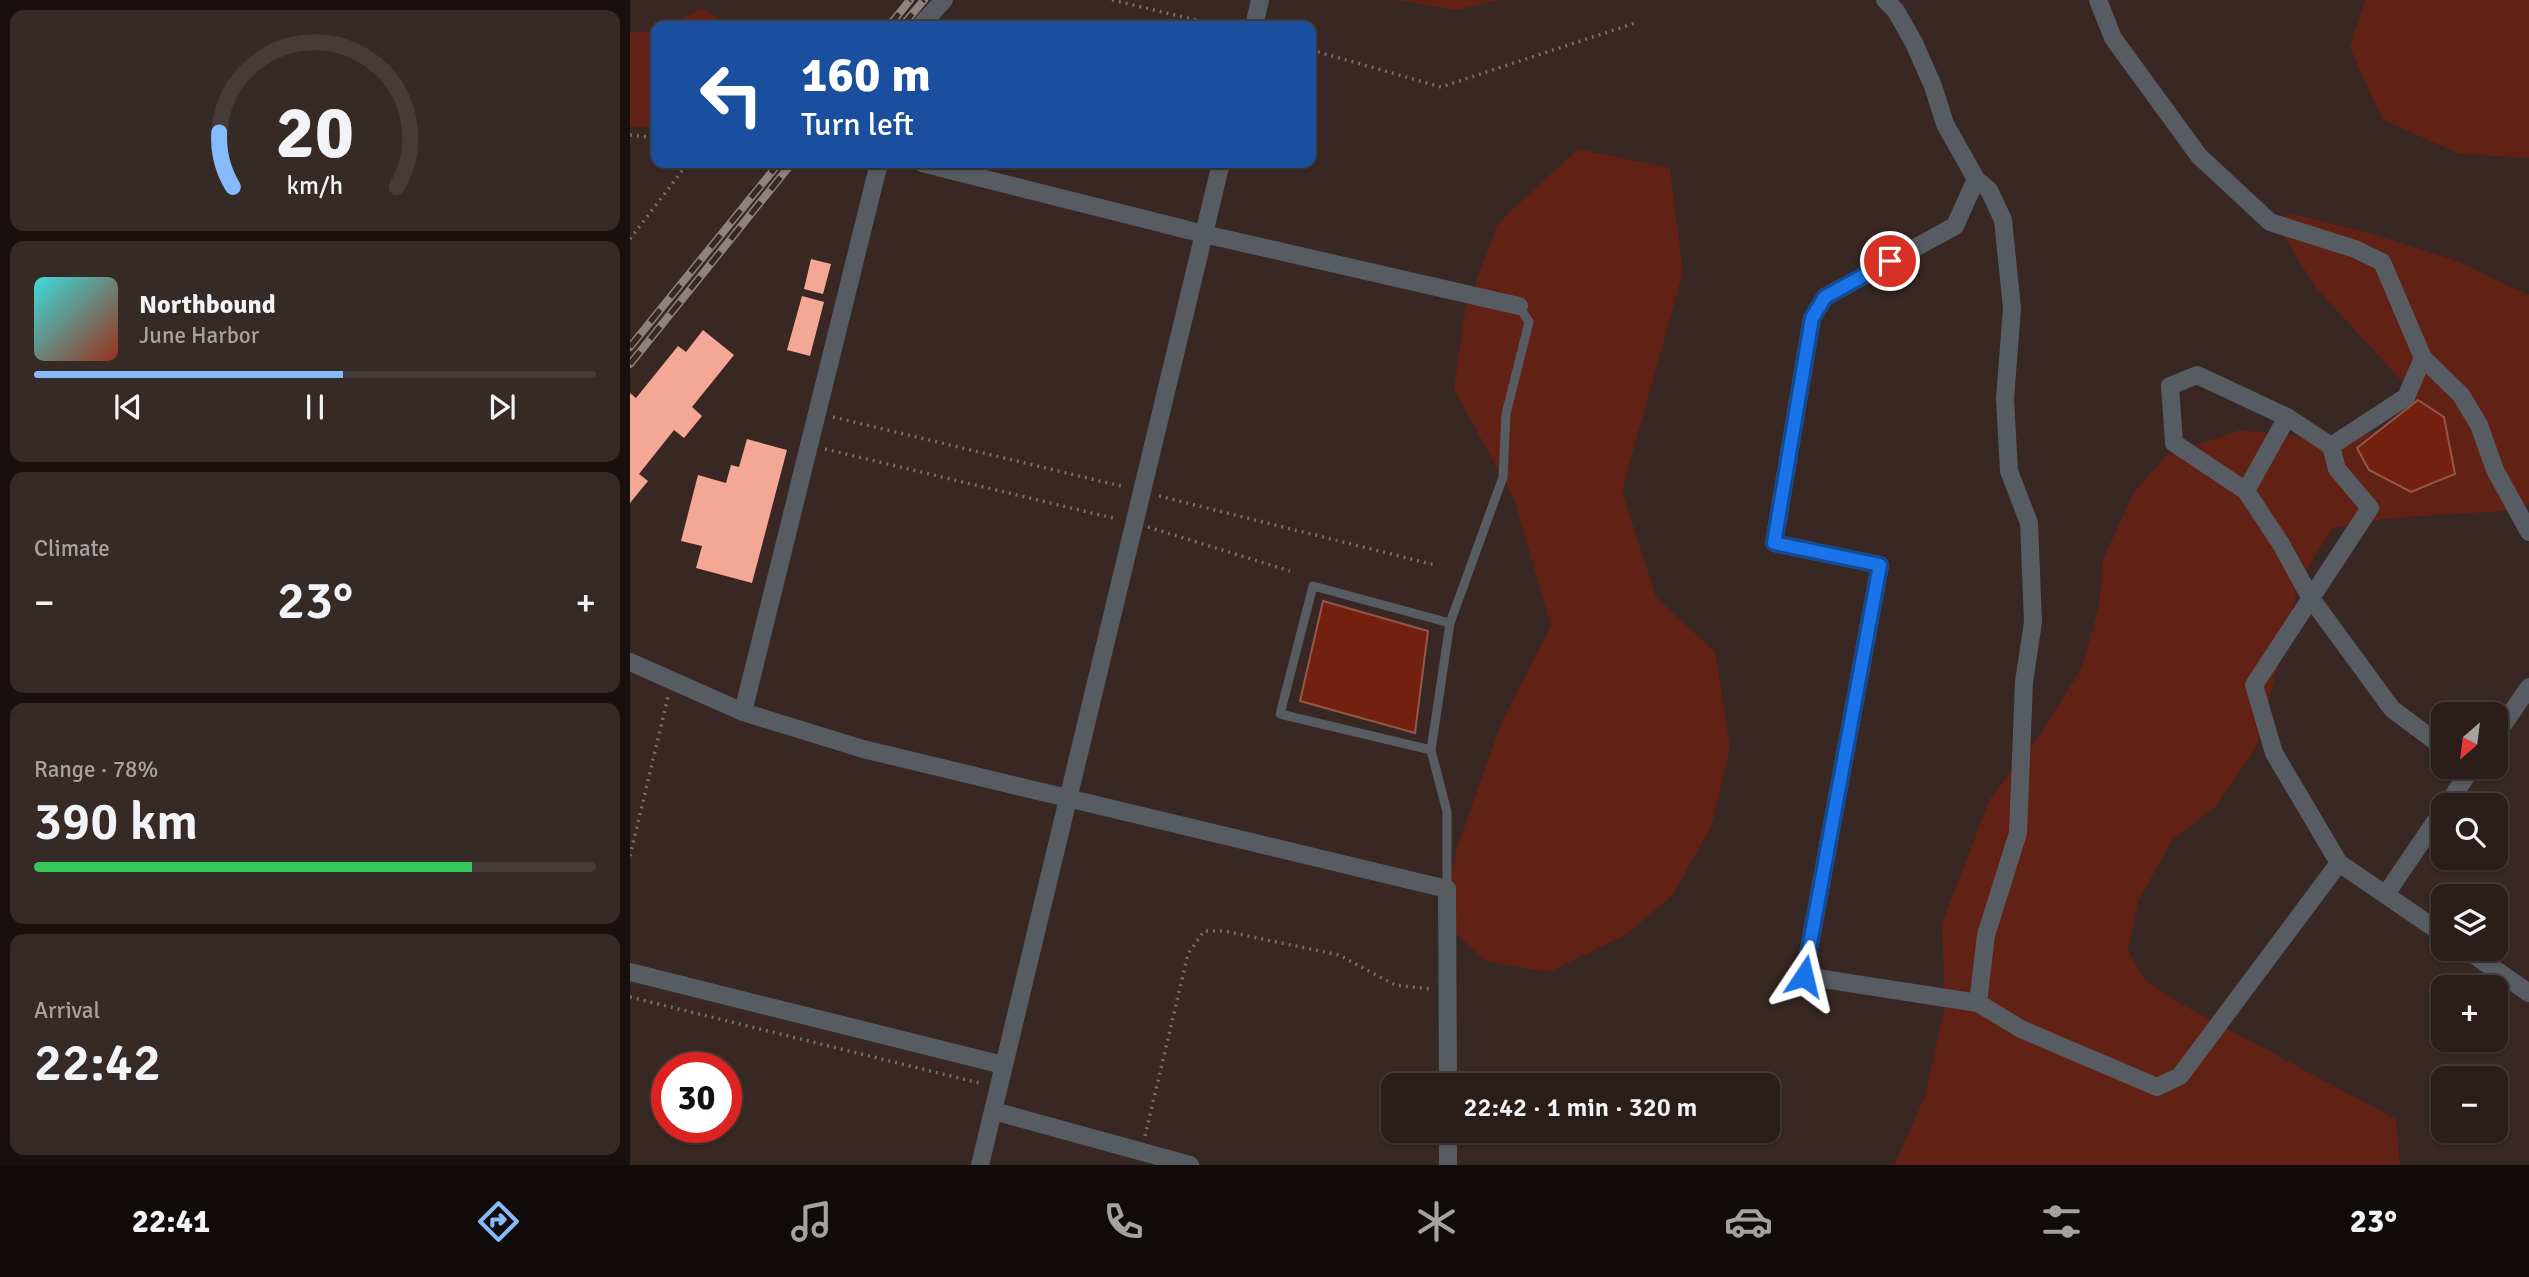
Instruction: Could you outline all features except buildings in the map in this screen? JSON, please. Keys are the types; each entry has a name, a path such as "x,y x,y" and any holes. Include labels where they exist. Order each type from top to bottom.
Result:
{"street":[{"path":"925,21 944,0"},
{"path":"1255,21 1260,0"},
{"path":"1885,0 1896,11 1914,43 1933,86 1945,124 1976,179 1989,190 2003,220 2012,308 2005,399 2009,471 2029,523 2033,622 2024,682 2018,833 1986,935 1978,1003"},
{"path":"2098,0 2113,38 2199,156 2270,222 2355,249 2382,262 2423,358 2461,395 2479,425 2495,470 2529,531"},
{"path":"743,712 878,168"},
{"path":"942,168 1205,234 1519,306"},
{"path":"980,1165 1221,168"},
{"path":"1976,179 1955,226 1825,297 1812,318 1774,543 1880,565 1804,976 1978,1003 2021,1029 2157,1087 2180,1076 2339,863"},
{"path":"2331,446 2406,397 2423,358"},
{"path":"2431,738 2392,709 2310,597 2281,544 2246,491 2174,443 2170,386 2197,375 2287,417 2331,446 2337,469 2370,508 2310,597 2254,685 2274,753 2339,863 2431,925"},
{"path":"2246,491 2287,417"},
{"path":"630,662 743,712 863,749 1070,801 1447,889 1448,1073"},
{"path":"2508,718 2529,687"},
{"path":"2386,894 2431,828"},
{"path":"2483,961 2529,993"},
{"path":"630,972 1003,1065"},
{"path":"994,1111 1190,1165"},
{"path":"1448,1143 1448,1165"}],"lane":[{"path":"1447,889 1447,812 1431,750 1450,623 1503,477 1506,414 1529,322 1519,306"},
{"path":"1431,750 1280,713 1312,586 1450,623"}],"path":[{"path":"1112,0 1200,21"},
{"path":"1316,51 1441,87 1635,23"},
{"path":"630,135 651,137"},
{"path":"630,239 684,168"},
{"path":"809,445 1136,524 1290,571"},
{"path":"630,856 672,682"},
{"path":"1141,1152 1188,954 1204,931 1224,930 1339,955 1395,985 1447,991"},
{"path":"630,997 999,1088"}],"shaded area":[{"path":"1398,0 1499,0 1457,10"},
{"path":"2365,0 2529,0 2529,158 2459,154 2382,119 2350,48"},
{"path":"701,8 723,21 679,21"},
{"path":"630,32 651,32 651,128 630,126"},
{"path":"1578,149 1670,168 1683,272 1622,491 1656,597 1715,652 1730,747 1712,824 1673,895 1627,934 1549,972 1485,961 1442,920 1457,848 1502,721 1551,626 1514,499 1454,389 1465,311 1498,223"},
{"path":"2288,213 2369,233 2454,260 2529,295 2529,503 2520,510 2391,518 2332,528 2299,583 2257,746 2215,807 2172,840 2138,902 2128,950 2144,979 2183,1005 2396,1119 2400,1165 1894,1165 1925,1096 1945,1006 1942,923 1990,799 2043,730 2081,669 2099,607 2103,559 2134,492 2167,455 2240,430 2341,441 2416,420 2409,389 2316,288 2281,232"},
{"path":"2418,400 2444,417 2455,474 2411,492 2369,470 2357,448"},
{"path":"1323,601 1428,631 1415,733 1300,701"}],"railway":[{"path":"893,21 910,0"},
{"path":"906,21 924,0"},
{"path":"630,347 775,168"},
{"path":"630,364 788,168"}],"route":[{"path":"1804,976 1880,565 1774,543 1812,318 1825,297 1890,261"}]}
